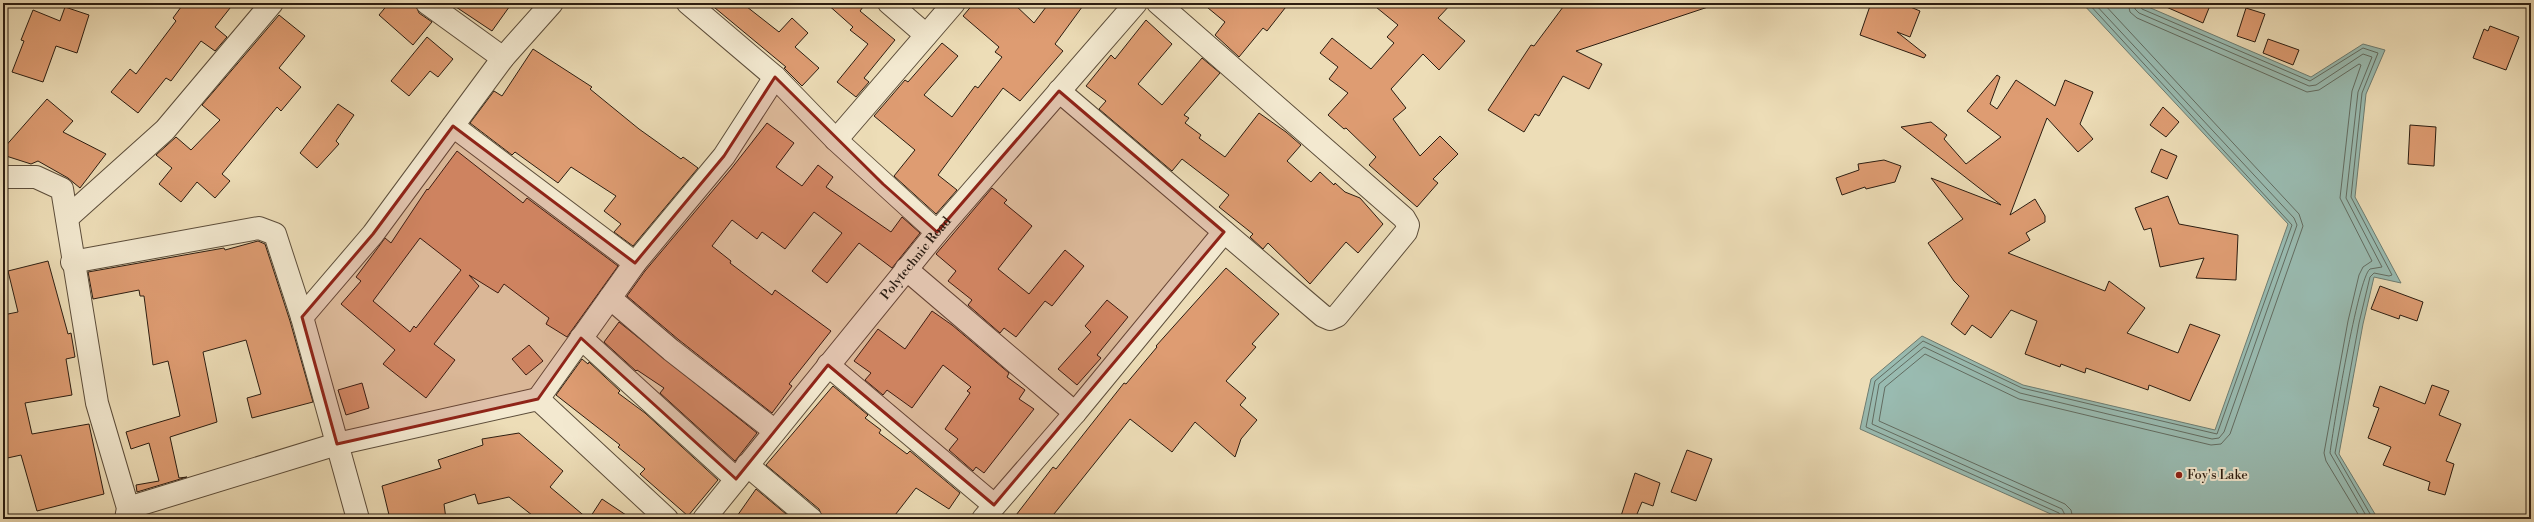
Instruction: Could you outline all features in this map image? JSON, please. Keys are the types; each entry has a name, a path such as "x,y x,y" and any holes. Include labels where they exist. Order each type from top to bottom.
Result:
{"street":[{"path":"67,218 165,130 272,3"},
{"path":"427,3 503,58"},
{"path":"302,317 373,234 503,58 552,3"},
{"path":"688,3 775,77 836,140 937,232"},
{"path":"889,3 926,35"},
{"path":"836,140 954,3"},
{"name":"Polytechnic Road","path":"704,519 906,269 1136,3"},
{"path":"1059,91 1323,316 1330,318 1337,316 1402,238 1408,225 1404,218 1158,3"},
{"path":"3,177 36,177 62,189 72,262 97,403 127,514 337,444 538,399 635,263 724,156 775,77"},
{"path":"453,126 635,263"},
{"path":"72,262 259,228 269,230 275,234 302,317 358,519"},
{"path":"828,365 989,512 1075,413 1224,232"},
{"path":"906,269 1075,413"},
{"path":"610,298 671,350 775,431"},
{"path":"581,338 742,472 811,519"},
{"path":"538,399 667,519"}],"highlighted area":[{"path":"775,77 883,184 937,232 1059,91 1224,232 994,505 828,365 736,479 581,338 538,399 337,444 302,317 373,234 453,126 635,263 724,156"}],"water":[{"name":"Foy's Lake","path":"2082,3 2139,3 2311,77 2363,44 2385,50 2366,94 2355,197 2401,283 2374,277 2363,324 2339,454 2378,519 2062,519 1860,429 1871,379 1922,336 2023,385 2215,430 2288,224"}],"building":[{"path":"184,3 234,3 215,27 227,37 215,51 201,41 171,81 166,78 138,113 111,92 130,69 136,74 176,21 173,18"},
{"path":"389,3 415,3 419,13 432,22 413,45 379,15"},
{"path":"450,3 512,3 492,31"},
{"path":"709,3 742,3 779,32 792,18 808,33 795,47 819,68 802,86 784,68 786,67"},
{"path":"826,3 866,3 860,11 895,40 864,78 869,82 856,97 837,82 868,44 850,30 853,27"},
{"path":"974,3 1013,3 1034,23 1049,3 1085,3 1055,44 1063,51 1020,101 1003,88 938,175 957,190 936,214 894,176 915,150 874,116 905,80 908,82 942,43 958,56 924,95 952,117 975,86 978,88 1002,57 995,52 999,47 963,16"},
{"path":"1202,3 1289,3 1267,31 1263,28 1239,57 1215,35 1225,22"},
{"path":"1371,3 1452,3 1438,18 1465,41 1439,70 1423,54 1391,89 1406,108 1393,119 1420,156 1440,136 1458,154 1433,179 1438,183 1417,207 1369,165 1376,157 1346,128 1344,129 1328,115 1348,93 1329,79 1338,67 1320,53 1332,38 1371,69 1394,43 1387,37 1398,25"},
{"path":"1566,3 1711,3 1711,6 1576,51 1602,64 1589,89 1563,76 1539,116 1535,114 1524,132 1488,110 1531,45 1534,46"},
{"path":"1871,3 1901,3 1920,11 1910,37 1897,32 1926,55 1924,58 1860,35"},
{"path":"2157,3 2211,3 2203,23"},
{"path":"65,7 89,15 77,53 56,46 43,82 12,72 24,41 21,40 33,10 60,21"},
{"path":"2246,8 2265,14 2255,42 2237,36"},
{"path":"279,15 305,36 279,68 301,87 281,111 277,107 222,174 230,181 215,198 197,182 181,202 159,184 172,168 156,155 176,137 191,150 220,120 202,105"},
{"path":"1146,20 1172,44 1138,84 1162,105 1202,58 1220,73 1184,115 1189,118 1185,123 1201,135 1199,138 1225,157 1259,113 1286,132 1301,145 1287,161 1311,182 1320,172 1334,185 1335,183 1345,192 1360,198 1383,224 1358,253 1346,242 1310,284 1268,243 1263,249 1250,237 1253,234 1219,207 1229,195 1182,159 1172,171 1099,109 1106,101 1086,86 1111,55 1115,59"},
{"path":"2490,26 2519,37 2506,70 2473,58 2484,29 2488,31"},
{"path":"427,37 453,59 438,77 430,71 409,96 391,81"},
{"path":"2268,39 2299,50 2293,65 2263,53"},
{"path":"533,49 592,87 590,89 639,129 681,159 683,157 698,168 633,246 614,232 621,224 604,211 616,196 571,167 558,183 515,152 512,155 470,123 494,91 502,96"},
{"path":"1997,75 2000,77 1990,104 1997,109 2016,80 2055,106 2065,80 2093,92 2080,124 2093,139 2078,152 2047,118 2010,215 2035,199 2045,216 2045,222 2026,233 2030,240 2008,253 2105,291 2109,281 2145,308 2127,333 2178,353 2190,324 2220,335 2190,401 2149,385 2148,390 2086,368 2085,373 2061,364 2060,367 2025,354 2037,321 2011,310 1991,338 1972,325 1965,335 1951,324 1969,296 1954,281 1928,243 1963,219 1931,178 2001,205 1901,127 1931,122 1947,135 1944,139 1966,164 2001,137 1967,111"},
{"path":"47,99 73,121 63,132 106,154 80,188 68,178 38,161 31,164 3,155 3,149"},
{"path":"338,104 354,115 336,141 339,144 317,168 300,153"},
{"path":"2163,107 2179,122 2166,137 2150,125"},
{"path":"767,123 794,143 776,167 802,186 818,165 833,177 826,187 891,232 902,217 920,233 892,268 859,243 827,283 812,271 842,233 814,212 785,249 762,232 757,239 732,220 712,246 731,261 730,263 772,295 775,290 831,331 789,384 792,386 772,413 679,340 627,296 645,271 731,169"},
{"path":"2410,125 2436,127 2434,166 2408,164"},
{"path":"2161,149 2177,156 2167,179 2151,172"},
{"path":"457,151 523,203 527,198 618,266 567,337 546,324 549,318 504,284 498,293 469,275 479,286 434,344 455,360 426,398 383,364 395,350 341,304 361,281 356,277 385,238 391,243 427,189 428,190","holes":["420,238 461,270 416,328 414,326 410,332 373,301"]},
{"path":"1884,160 1901,166 1895,182 1866,189 1865,187 1842,195 1836,178 1859,170 1858,164"},
{"path":"992,188 1007,200 1004,203 1032,226 998,269 1029,294 1065,250 1084,266 1052,306 1045,301 1016,337 1004,328 1000,333 968,305 972,300 948,281 956,271 936,254"},
{"path":"2168,196 2179,224 2238,235 2236,280 2196,278 2204,258 2160,267 2151,228 2144,230 2135,208"},
{"path":"258,241 265,244 290,321 313,402 252,418 247,398 261,394 246,340 203,352 217,422 170,437 179,478 187,477 137,492 136,485 159,481 149,443 131,449 126,432 180,416 168,361 153,365 144,296 140,296 139,290 93,299 88,272 224,248 225,250"},
{"path":"48,261 68,334 71,333 75,357 66,359 72,395 25,403 32,434 89,424 104,494 37,511 21,455 3,459 3,315 18,312 8,271"},
{"path":"1226,268 1279,314 1252,344 1256,347 1226,381 1246,398 1240,405 1257,420 1241,439 1235,457 1195,422 1172,452 1130,419 1050,519 1013,519 1053,467 1056,469 1124,383 1126,384 1157,347 1156,346"},
{"path":"2380,286 2423,302 2417,321 2400,315 2399,319 2371,309"},
{"path":"1107,300 1128,317 1097,355 1101,358 1077,385 1058,369 1091,332 1085,326"},
{"path":"932,311 952,325 1009,373 1007,377 1025,390 1019,399 1034,409 984,473 976,467 973,471 949,450 958,439 945,429 970,393 967,391 971,387 943,365 912,408 887,390 883,395 865,380 871,373 854,361 878,329 905,349"},
{"path":"619,322 757,433 735,461 660,393 664,388 637,370 636,371 604,342"},
{"path":"529,345 543,361 526,375 512,359"},
{"path":"582,359 588,364 589,362 620,391 618,393 645,413 718,480 688,516 640,474 645,469 618,447 620,445 556,395"},
{"path":"362,383 369,408 346,415 338,390"},
{"path":"2432,385 2449,391 2439,415 2461,424 2446,461 2454,464 2445,495 2428,490 2430,482 2383,465 2391,447 2368,438 2379,408 2373,406 2380,386 2425,404"},
{"path":"833,386 868,415 865,418 881,430 879,433 907,454 910,451 960,493 949,509 916,488 892,519 823,519 819,509 766,465"},
{"path":"519,433 563,471 550,487 588,519 537,519 509,497 478,504 475,494 444,504 446,519 390,519 382,486 441,468 438,460 483,445 482,439"},
{"path":"1687,450 1712,459 1696,501 1671,492"},
{"path":"1635,473 1660,483 1653,506 1642,502 1635,519 1620,519"},
{"path":"756,489 792,519 735,519"},
{"path":"602,499 632,519 589,519"}],"place":[{"name":"Foy's Lake","path":"2179,475"}]}
